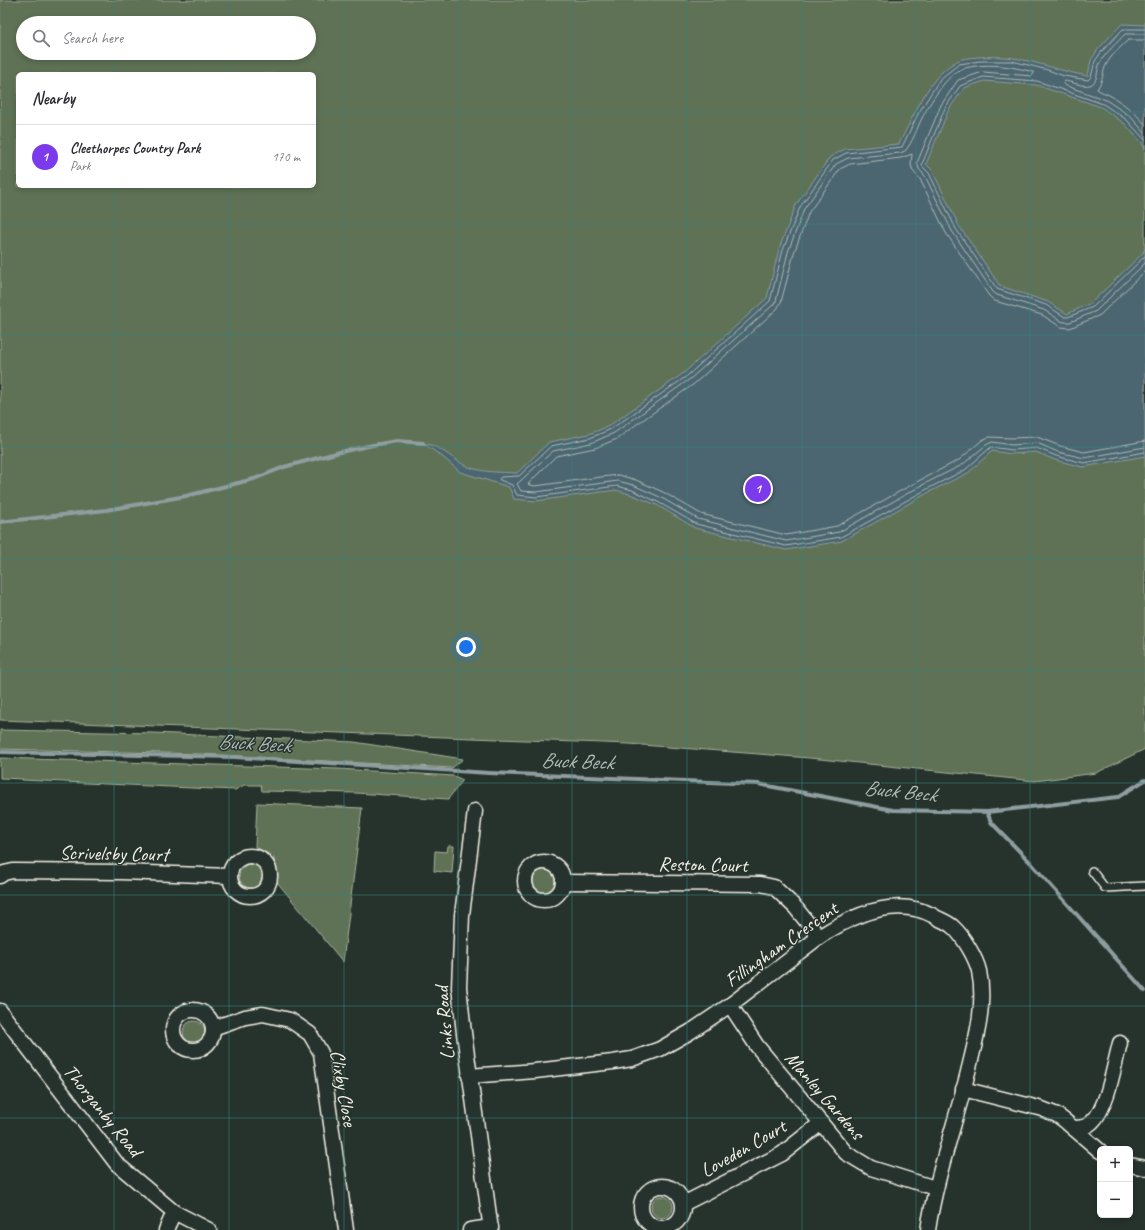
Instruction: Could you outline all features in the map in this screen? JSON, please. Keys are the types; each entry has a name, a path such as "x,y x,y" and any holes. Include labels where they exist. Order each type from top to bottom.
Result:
{"street":[{"name":"Links Road","path":"475,811 462,915 459,987 469,1076 491,1228"},
{"name":"Scrivelsby Court","path":"1,873 13,871 121,872 229,876"},
{"name":"Reston Court","path":"564,882 760,884 774,887 795,907 819,937"},
{"name":"Fillingham Crescent","path":"469,1076 535,1071 632,1059 660,1049 690,1032 730,1005 819,937 858,916 882,909 906,907 929,914 953,927 968,947 979,970 981,998 980,1026 936,1188 928,1230"},
{"name":"Manley Gardens","path":"730,1005 757,1046 846,1153 871,1168 936,1188"},
{"name":"Thorganby Road","path":"0,1011 117,1164 174,1212 209,1230"},
{"name":"Clixby Close","path":"213,1028 246,1017 263,1014 290,1020 310,1034 321,1053 346,1230"},
{"path":"1074,1128 1082,1128 1091,1123 1098,1114 1104,1102 1120,1043"},
{"path":"964,1089 1042,1109 1057,1115 1097,1148"},
{"name":"Loveden Court","path":"683,1204 782,1154 821,1123"},
{"path":"1133,1166 1145,1168"},
{"path":"166,1230 174,1212"},
{"path":"470,1230 491,1228"}],"lane":[{"path":"1092,871 1105,888 1145,886"}],"green space":[{"path":"0,0 1145,0 1145,749 1096,773 1035,781 810,758 629,744 0,720"},
{"path":"0,730 153,733 354,742 463,759 452,768 202,754 0,749"},
{"path":"0,758 338,769 454,776 463,780 448,799 356,793 262,791 261,785 244,785 235,790 22,780 23,779 0,778"},
{"path":"257,803 362,808 343,962 277,882 276,867 273,856 255,847"},
{"path":"448,846 454,846 452,873 434,871 435,851 447,852"},
{"path":"251,864 256,865 262,871 262,881 256,887 251,888 246,887 240,881 239,876 240,871 246,865"},
{"path":"543,868 552,872 556,881 552,890 543,894 534,890 530,881 534,872"},
{"path":"194,1021 202,1024 205,1032 202,1040 194,1043 186,1040 183,1032 186,1024"},
{"path":"662,1196 670,1199 673,1207 670,1215 662,1218 654,1215 651,1207 654,1199"}],"water":[{"path":"1122,24 1145,25 1145,149 1142,143 1124,123 1101,107 1036,85 984,81 964,88 949,109 926,164 932,170 959,226 1000,286 1048,302 1067,314 1091,303 1143,253 1145,248 1145,456 1083,467 1055,460 1036,452 1012,454 992,451 968,473 931,491 842,541 786,550 695,528 657,505 616,490 536,501 514,499 509,487 460,472 423,443 440,449 470,468 490,472 517,473 549,442 589,434 609,426 685,372 767,298 779,249 796,205 830,157 845,149 899,144 916,109 931,85 941,73 959,60 986,57 1013,58 1088,76 1091,60 1099,48"}],"waterway":[{"path":"0,522 106,510 186,496 254,479 284,467 340,452 397,441 423,443"},
{"name":"Buck Beck","path":"0,752 235,757 489,773 758,784 893,810 987,812 1118,797 1145,780"},
{"path":"987,812 991,822 1030,862 1145,991"}],"place":[{"name":"Cleethorpes Country Park","path":"758,489"}]}
